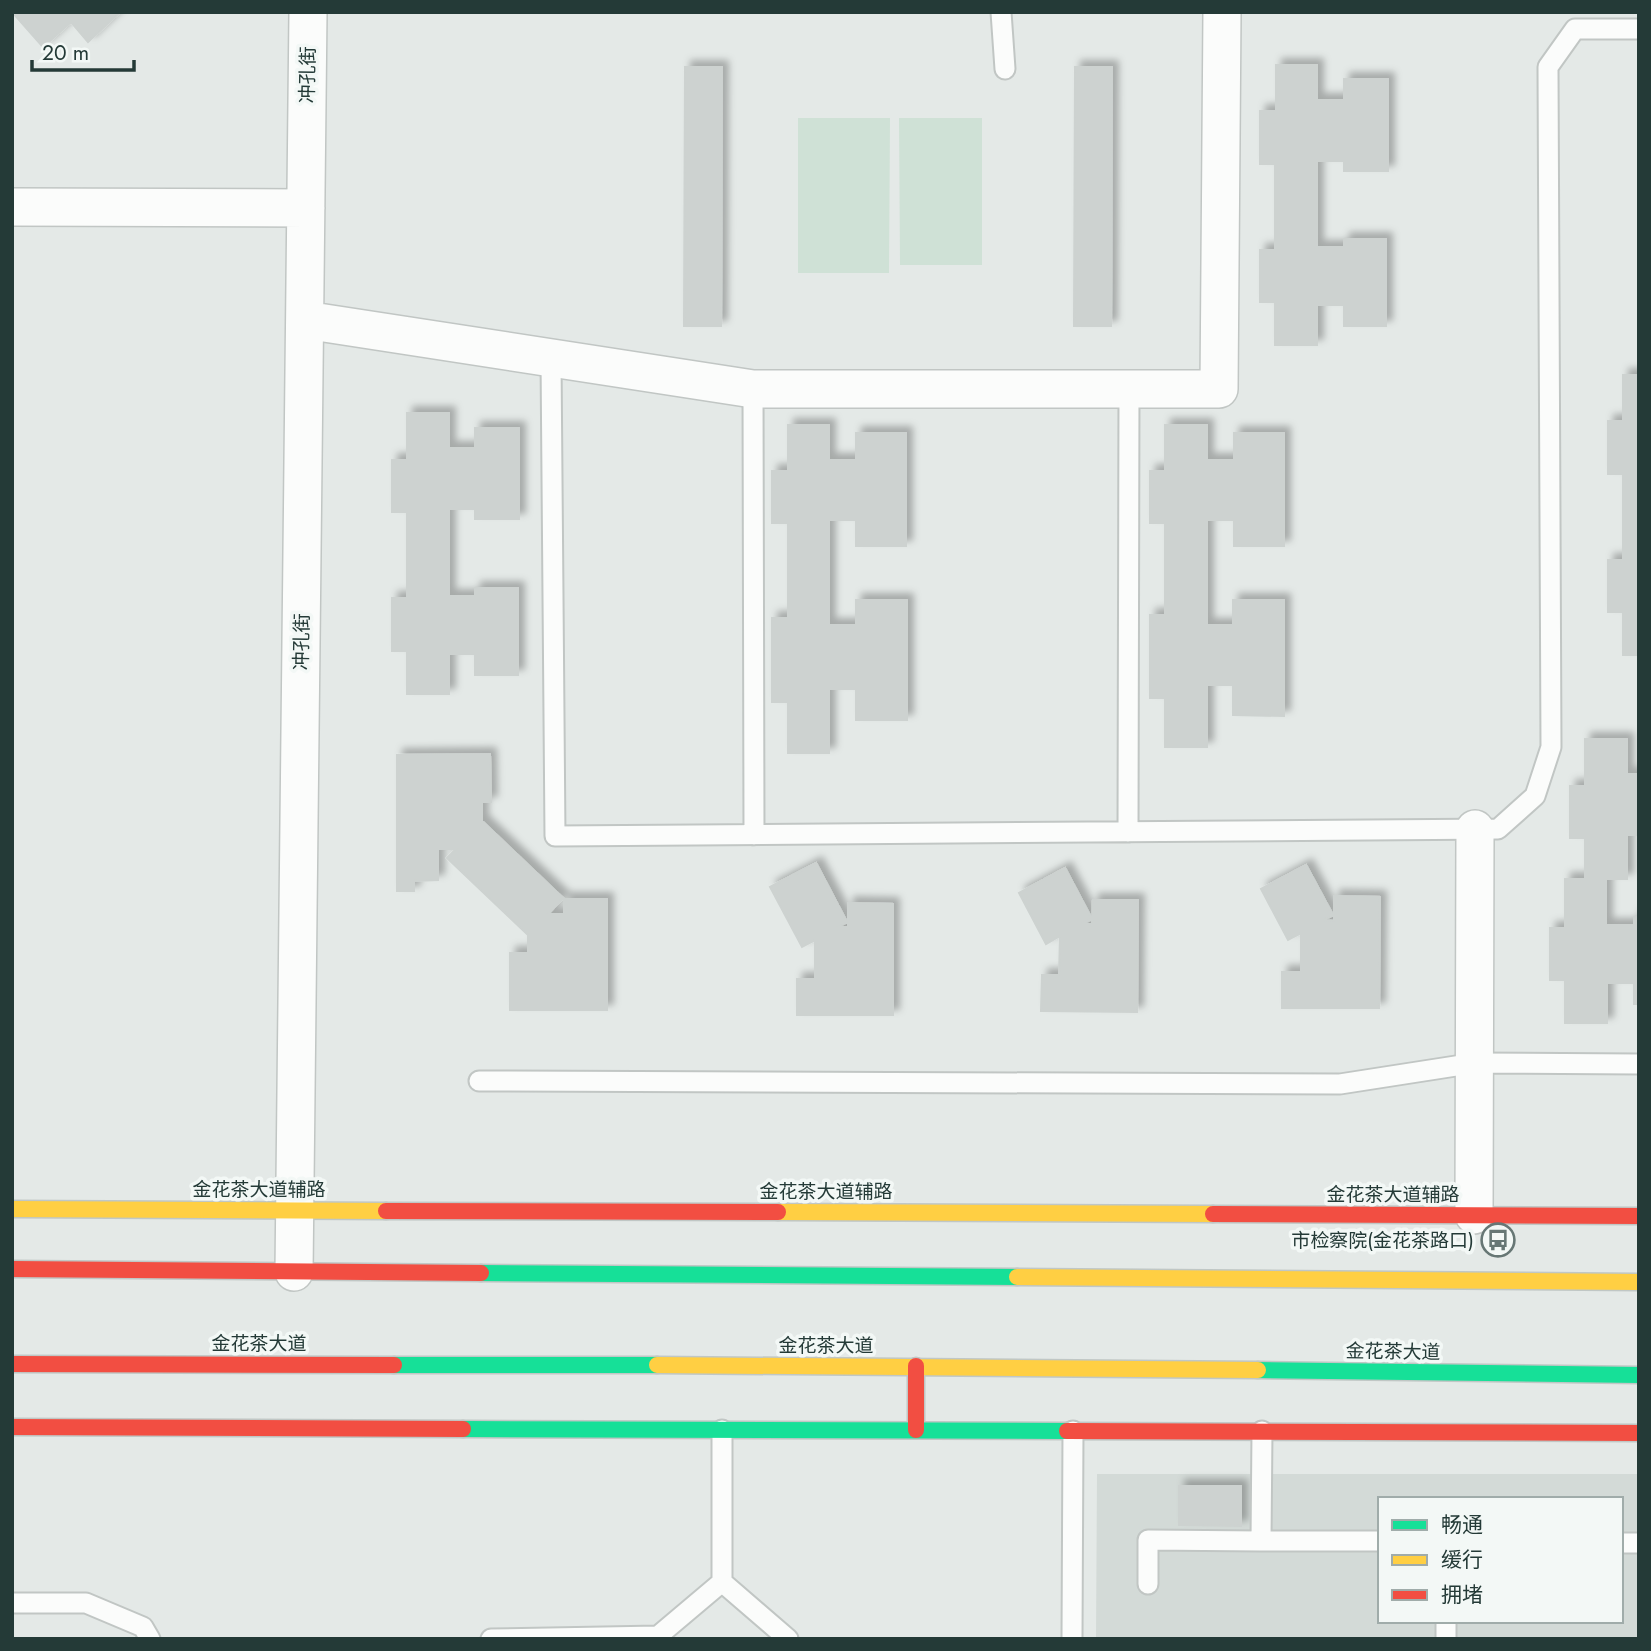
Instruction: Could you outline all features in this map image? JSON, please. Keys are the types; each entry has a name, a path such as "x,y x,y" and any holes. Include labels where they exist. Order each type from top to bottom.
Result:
{"main road":[{"name":"金花茶大道辅路","path":"12,1209 1639,1216"},
{"path":"12,1269 1639,1282"},
{"name":"金花茶大道","path":"12,1364 916,1366 1639,1375"},
{"path":"916,1366 916,1430"},
{"path":"12,1427 1639,1433"}],"street":[{"name":"冲孔街","path":"294,1272 308,12"},
{"path":"305,320 753,390 1219,390 1222,12"},
{"path":"12,207 306,208"},
{"path":"1474,1215 1475,829"}],"lane":[{"path":"1001,12 1005,69"},
{"path":"551,358 555,836 1498,829 1535,796 1551,747 1548,67 1575,29 1639,29"},
{"path":"753,390 754,835"},
{"path":"1128,832 1129,390"},
{"path":"479,1081 1340,1084 1475,1063 1639,1064"},
{"path":"722,1430 722,1582 788,1639"},
{"path":"1072,1639 1073,1431"},
{"path":"1261,1541 1262,1431"},
{"path":"1148,1584 1148,1540 1378,1541"},
{"path":"491,1639 658,1636 722,1582"},
{"path":"12,1603 86,1603 143,1627 150,1639"}],"shaded area":[{"path":"1097,1474 1639,1474 1639,1639 1096,1639"}],"green space":[{"path":"798,118 890,118 889,273 798,273"},
{"path":"899,118 982,118 982,265 900,265"}],"building":[{"path":"12,12 120,12 88,42 71,22 43,47"},
{"path":"1276,65 1317,65 1317,100 1344,100 1344,79 1388,79 1388,171 1344,171 1344,161 1317,161 1317,204 1275,204 1275,164 1260,164 1260,111 1276,111"},
{"path":"685,67 722,67 721,326 684,326"},
{"path":"1075,67 1112,67 1111,326 1074,326"},
{"path":"1275,204 1317,204 1317,247 1344,247 1344,239 1386,239 1386,326 1344,326 1344,305 1317,305 1317,345 1275,345 1275,302 1260,302 1260,250 1275,250"},
{"path":"1623,375 1639,375 1639,515 1623,515 1623,474 1608,474 1608,421 1623,421"},
{"path":"407,413 449,413 449,448 475,448 475,428 519,428 519,519 475,519 475,509 449,509 449,553 407,553 407,512 392,512 392,460 407,460"},
{"path":"788,425 829,425 829,460 856,460 856,433 906,433 906,546 856,546 856,520 829,520 829,564 788,564 788,523 772,523 772,471 788,471"},
{"path":"1165,425 1207,425 1207,460 1234,460 1234,433 1284,433 1284,546 1234,546 1234,520 1207,520 1207,564 1165,564 1165,523 1150,523 1150,471 1165,471"},
{"path":"1623,515 1639,515 1639,655 1623,655 1623,612 1608,612 1608,560 1623,560"},
{"path":"407,553 449,553 449,596 475,596 475,588 518,588 518,675 475,675 475,654 449,654 449,694 407,694 407,651 392,651 392,598 407,598"},
{"path":"788,564 829,564 829,625 856,625 856,600 907,600 907,720 856,720 856,689 829,689 829,753 788,753 788,702 772,702 772,618 788,618"},
{"path":"1165,564 1207,564 1207,625 1233,625 1233,600 1284,600 1284,716 1233,715 1233,685 1207,685 1207,747 1165,747 1165,698 1150,698 1150,615 1165,615"},
{"path":"1585,739 1627,739 1627,774 1639,774 1639,835 1627,835 1627,879 1585,879 1585,838 1570,838 1570,786 1585,786"},
{"path":"490,754 491,802 482,802 482,821 563,898 548,914 564,914 564,899 607,899 607,1010 510,1010 510,953 528,953 528,935 447,858 456,849 438,849 438,880 414,881 414,891 397,891 397,755"},
{"path":"816,863 847,922 838,927 848,927 848,903 893,904 893,1015 797,1015 797,979 815,979 815,940 802,947 770,887"},
{"path":"1306,865 1333,915 1324,920 1334,921 1334,896 1380,897 1379,1008 1282,1008 1282,972 1301,972 1301,933 1288,940 1261,889"},
{"path":"1065,868 1092,919 1082,924 1092,924 1093,900 1138,900 1137,1012 1041,1011 1042,975 1059,975 1060,936 1046,944 1019,893"},
{"path":"1565,879 1606,879 1606,925 1634,925 1634,917 1639,917 1639,1004 1634,1004 1634,983 1607,983 1607,1023 1565,1023 1565,980 1550,980 1550,928 1565,928"},
{"path":"1179,1486 1241,1486 1241,1526 1179,1525"}],"traffic: fast":[{"path":"481,1273 1017,1277"},
{"path":"394,1365 657,1365"},
{"path":"1258,1370 1639,1375"},
{"path":"463,1429 1067,1431"}],"traffic: slow":[{"path":"12,1209 386,1211"},
{"path":"778,1212 1213,1214"},
{"path":"1017,1277 1639,1282"},
{"path":"657,1365 1258,1370"}],"traffic: jam":[{"path":"386,1211 778,1212"},
{"path":"1213,1214 1639,1216"},
{"path":"12,1269 481,1273"},
{"path":"12,1364 394,1365"},
{"path":"916,1366 916,1430"},
{"path":"12,1427 463,1429"},
{"path":"1067,1431 1639,1433"}],"place":[{"name":"市检察院(金花茶路口)","path":"1498,1240"}]}
